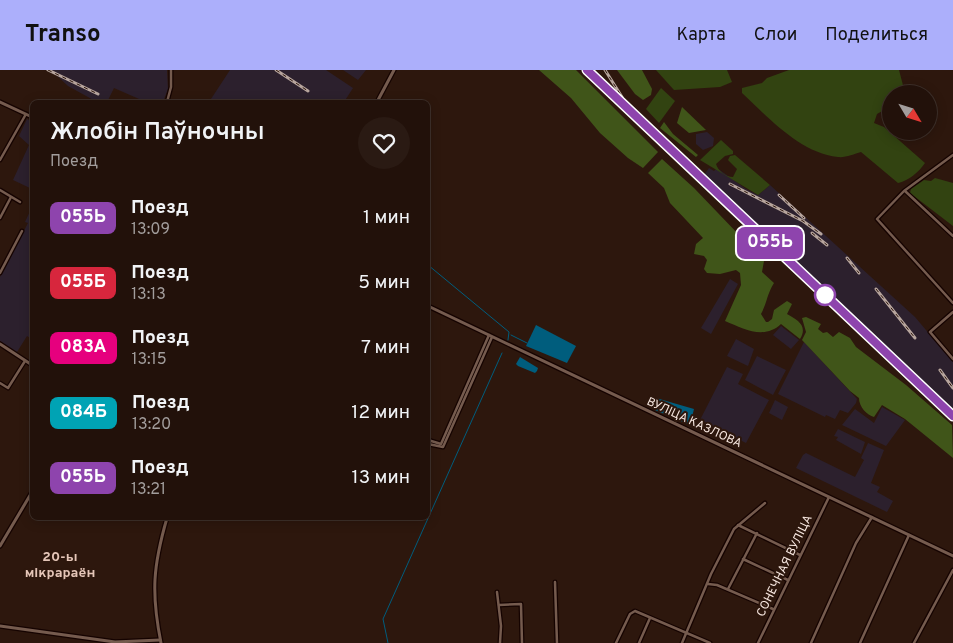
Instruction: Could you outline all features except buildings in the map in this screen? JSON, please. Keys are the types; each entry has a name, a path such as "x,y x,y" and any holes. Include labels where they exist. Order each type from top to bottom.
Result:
{"main road":[{"path":"378,100 394,70"},
{"path":"0,102 30,116"},
{"name":"ВУЛІЦА КАЗЛОВА","path":"430,307 953,556"},
{"path":"0,344 30,364"},
{"path":"0,546 30,495"},
{"path":"0,626 115,642 160,642 155,610 154,580 167,520"}],"street":[{"path":"168,100 171,87 171,70"},
{"path":"0,160 26,114"},
{"path":"953,155 904,191 877,219 953,303"},
{"path":"0,190 20,202"},
{"path":"904,191 953,236"},
{"path":"0,218 11,197"},
{"path":"0,273 2,265 22,231"},
{"path":"953,312 930,332 953,358"},
{"path":"430,443 443,447 491,336"},
{"path":"0,383 8,388 25,360"},
{"name":"СОНЕЧНАЯ ВУЛІЦА","path":"758,643 829,497"},
{"path":"682,643 715,566 738,525 765,503"},
{"path":"811,643 856,543 872,517"},
{"path":"738,525 800,555"},
{"path":"728,589 756,533"},
{"path":"860,643 909,535"},
{"path":"743,559 788,580"},
{"path":"914,643 953,570"},
{"path":"555,582 556,643"},
{"path":"708,584 728,589 773,609"},
{"path":"497,592 501,626 500,643"},
{"path":"499,604 521,604 522,643"},
{"path":"616,643 632,612 708,643"},
{"path":"639,643 650,618"}],"shaded area":[{"path":"51,70 167,70 168,89 164,100 141,100 114,88 108,100 93,100 68,86"},
{"path":"230,70 326,70 353,88 345,100 210,100"},
{"path":"343,70 366,70 358,80"},
{"path":"27,119 30,121 30,188 13,180 29,145 19,136"},
{"path":"707,132 714,138 713,146 703,150 696,144 696,134"},
{"path":"709,168 714,171 717,168 746,189 758,195 770,185 915,317 953,362 953,409 704,175"},
{"path":"30,211 30,338 27,336 17,352 0,341 0,277 28,223 25,222"},
{"path":"730,279 738,284 711,334 701,328"},
{"path":"781,326 799,340 791,349 773,335"},
{"path":"736,339 754,349 748,366 727,356"},
{"path":"804,342 857,399 848,413 840,410 835,419 826,415 825,417 778,394"},
{"path":"757,356 786,370 773,395 745,380"},
{"path":"727,367 743,374 738,384 769,400 746,443 700,420"},
{"path":"775,400 788,407 782,420 769,413"},
{"path":"882,407 905,420 886,446 842,425 855,409 874,423"},
{"path":"838,429 865,442 861,454 836,440 838,437 834,436"},
{"path":"868,443 884,450 871,483 880,487 877,492 893,501 887,512 796,468 806,453 855,477 864,460 861,458"}],"green space":[{"path":"539,70 576,70 658,152 643,168 628,158 600,133 571,98"},
{"path":"617,70 642,70 652,89 651,95 643,100 635,94"},
{"path":"656,70 727,70 732,82 720,87 674,90"},
{"path":"789,70 899,70 903,85 882,85 882,111 877,114 874,123 882,126 882,140 899,140 925,163 913,176 898,183 861,152 838,157 811,149 786,133 742,93 742,88 762,83 767,78"},
{"path":"661,88 675,101 659,123 646,109"},
{"path":"682,107 706,130 689,133 677,123"},
{"path":"664,122 673,134 698,155 696,157 660,128"},
{"path":"721,140 733,151 733,154 725,156 716,164 720,171 725,175 733,177 737,169 728,160 730,156 735,155 770,185 758,195 700,160"},
{"path":"662,159 694,188 764,261 762,272 774,283 761,314 766,322 768,322 772,319 774,310 787,301 792,304 787,314 801,324 803,330 800,339 781,324 768,331 754,332 725,321 741,285 740,273 736,270 720,274 707,273 704,269 707,260 704,256 694,254 696,244 703,238 670,203 664,188 648,173"},
{"path":"935,178 953,183 953,226 910,193 911,189 924,180 931,181"},
{"path":"806,317 821,324 818,329 823,333 827,332 833,337 839,332 850,338 856,347 906,385 952,425 953,458 905,419 882,405 874,417 866,412 860,404 859,398 850,391 802,340 806,332 802,318"}],"water":[{"path":"536,325 576,346 567,363 526,346"},
{"path":"520,357 538,368 537,371 535,373 518,366 516,364"},
{"path":"656,398 694,409 690,425 655,410 653,407"}],"waterway":[{"path":"430,267 509,332 508,340"},
{"path":"511,335 527,343"},
{"path":"430,514 502,353"},
{"path":"388,643 383,619 427,520"}],"railway":[{"path":"48,70 98,94"},
{"path":"276,70 308,91"},
{"path":"587,70 953,416"},
{"path":"605,70 622,97"},
{"path":"730,184 803,221 821,234"},
{"path":"779,195 804,218"},
{"path":"812,233 827,245"},
{"path":"847,258 859,273"},
{"path":"876,289 915,338"},
{"path":"940,370 953,388"}],"train":[{"name":"055Ь","path":"587,70 953,416"}],"district":[{"name":"20-ы мікрараён","path":"60,566"}]}
